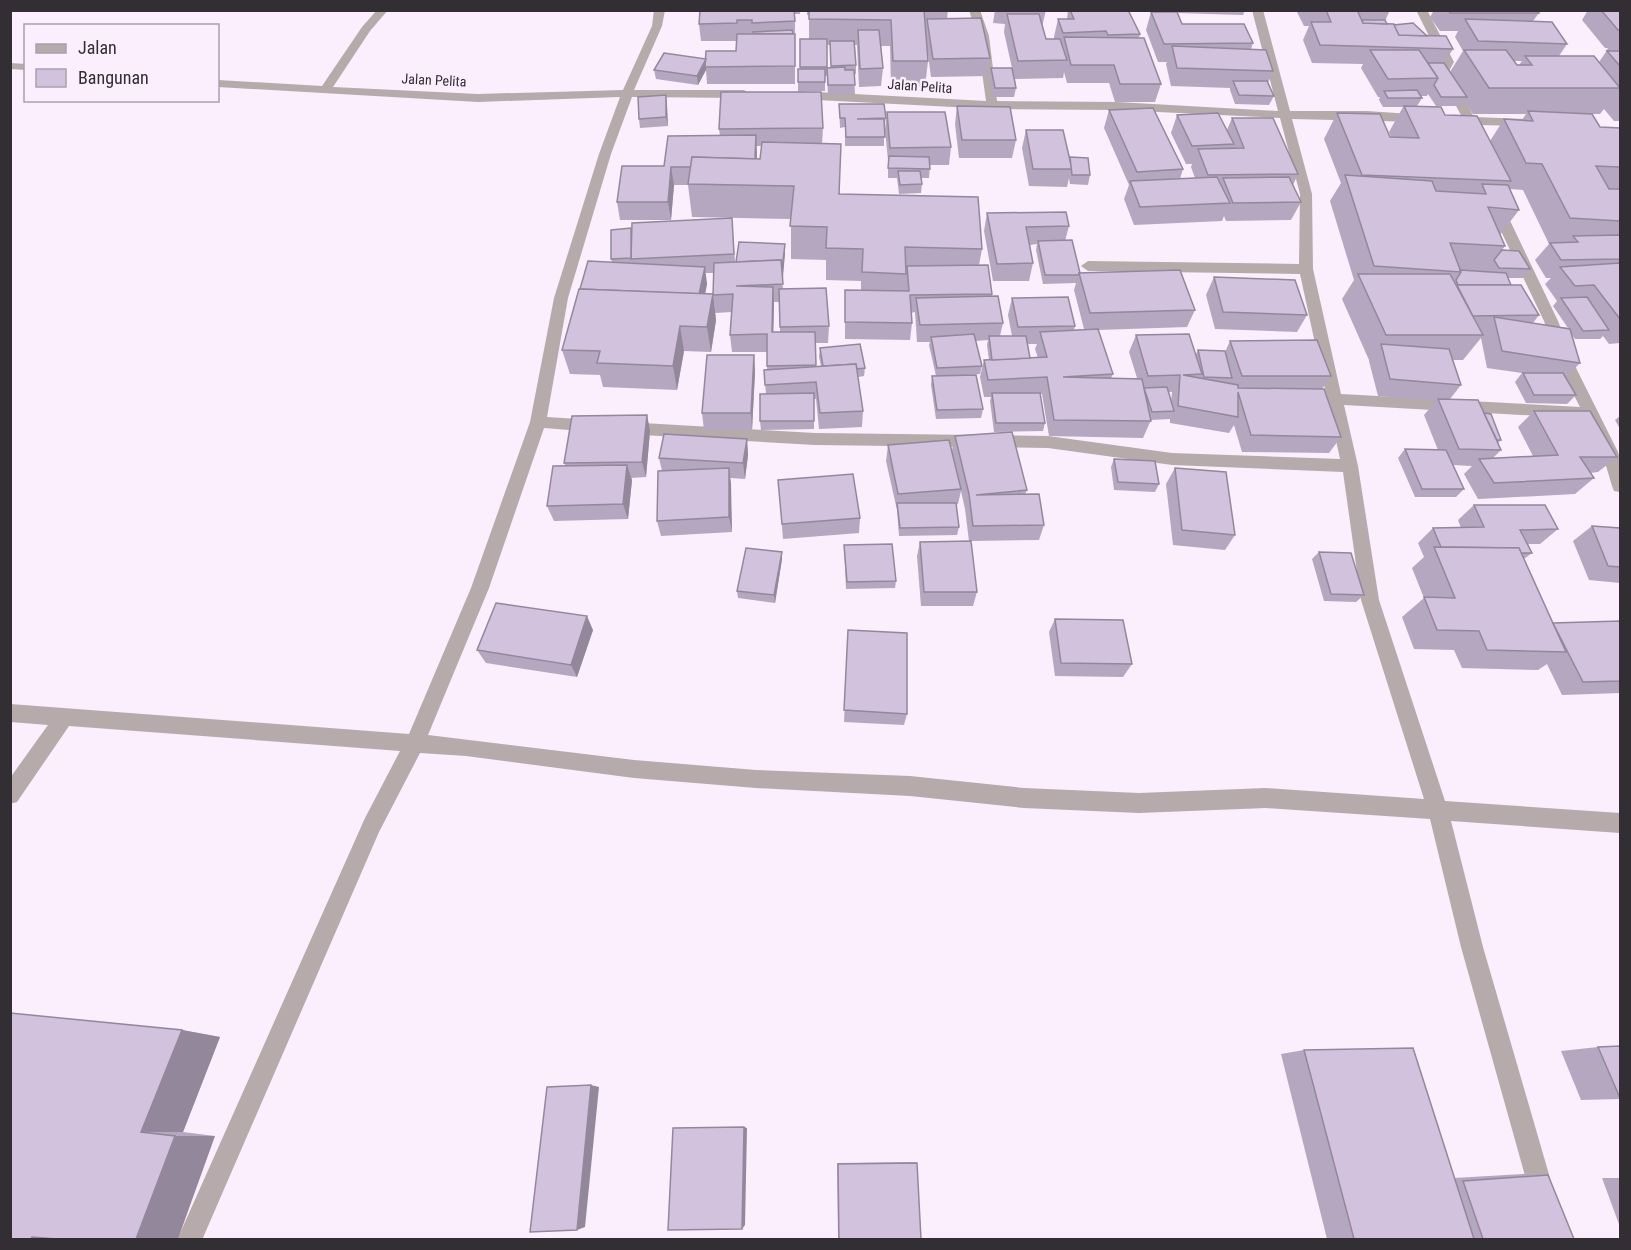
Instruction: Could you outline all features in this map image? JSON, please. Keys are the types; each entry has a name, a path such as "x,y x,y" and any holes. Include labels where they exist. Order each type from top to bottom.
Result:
{"street":[{"path":"326,89 366,29 383,10"},
{"path":"189,1239 372,825 415,743 480,588 537,422 561,298 604,154 627,93 657,26 660,10"},
{"path":"974,10 983,36 992,105"},
{"path":"1257,10 1306,194 1306,269 1350,466 1370,600 1438,811 1472,947 1556,1239"},
{"path":"1420,10 1448,62 1443,71 1470,121 1468,148"},
{"name":"Jalan Pelita","path":"219,84 478,98 627,93 753,94"},
{"name":"Jalan Pelita","path":"787,94 992,105 1117,106 1287,116 1367,115 1535,123"},
{"path":"1490,193 1551,321 1569,370 1610,452 1620,486"},
{"path":"1088,266 1306,269"},
{"path":"1336,399 1590,413"},
{"path":"537,422 815,439 1048,442 1172,459 1350,466"},
{"path":"10,713 415,743 634,769 756,779 910,786 1024,798 1139,803 1266,798 1620,823"},
{"path":"10,795 64,718"}],"building":[{"path":"700,10 794,10 795,21 752,23 752,20 737,20 737,23 699,24"},
{"path":"809,10 924,10 928,61 893,61 891,20 809,19"},
{"path":"1070,10 1128,10 1140,34 1108,35 1106,31 1063,33 1058,19 1074,19"},
{"path":"1326,10 1357,10 1363,23 1394,24 1399,35 1446,36 1453,49 1320,45 1311,22 1331,22"},
{"path":"1448,10 1537,10 1539,13 1450,13"},
{"path":"1601,10 1620,10 1620,30 1618,30"},
{"path":"1151,12 1177,12 1182,24 1244,24 1253,43 1164,44"},
{"path":"1007,14 1039,14 1046,39 1060,39 1067,60 1018,61"},
{"path":"981,18 990,58 933,59 927,19"},
{"path":"1465,19 1552,22 1567,44 1478,41"},
{"path":"1362,20 1385,20 1387,24 1363,23"},
{"path":"1413,23 1427,36 1399,35 1394,25"},
{"path":"792,30 793,34 754,34 753,32"},
{"path":"858,30 879,30 883,68 860,69"},
{"path":"737,34 795,34 795,66 705,67 706,51 736,51"},
{"path":"1064,37 1144,38 1161,84 1120,84 1114,65 1071,65"},
{"path":"800,39 827,39 827,67 800,67"},
{"path":"830,41 854,41 856,65 831,66"},
{"path":"1172,46 1266,50 1273,71 1177,68"},
{"path":"1370,50 1419,50 1438,78 1388,79"},
{"path":"1464,50 1506,50 1517,65 1532,65 1525,56 1594,56 1620,88 1489,88"},
{"path":"1607,51 1620,51 1620,66"},
{"path":"664,53 706,59 697,76 654,70"},
{"path":"1428,63 1444,63 1467,97 1441,97 1434,85 1438,78"},
{"path":"845,67 845,70 854,70 855,85 828,85 827,68"},
{"path":"991,68 1012,68 1016,88 995,88"},
{"path":"798,69 825,69 825,82 798,82"},
{"path":"1233,81 1267,81 1274,96 1239,95"},
{"path":"1417,90 1422,98 1388,98 1384,91"},
{"path":"721,92 821,92 823,128 719,129"},
{"path":"666,95 666,117 639,119 638,97"},
{"path":"839,104 884,104 886,118 857,119 884,119 885,137 846,137 845,118 840,118"},
{"path":"957,106 1010,107 1016,140 962,140"},
{"path":"1404,106 1441,107 1445,115 1477,116 1511,181 1362,175 1337,113 1380,114 1390,137 1419,138"},
{"path":"1153,108 1183,169 1137,172 1109,110"},
{"path":"1528,111 1592,114 1600,127 1620,128 1620,167 1596,166 1609,189 1620,189 1620,221 1570,218 1542,164 1526,163 1504,119 1533,121"},
{"path":"887,112 945,112 951,147 890,148"},
{"path":"1218,113 1234,144 1192,146 1177,115"},
{"path":"1232,118 1273,118 1298,174 1208,175 1198,149 1244,148"},
{"path":"1026,130 1063,130 1072,169 1033,169"},
{"path":"756,135 755,159 692,157 691,167 671,167 668,202 617,202 622,166 664,166 668,136"},
{"path":"762,142 841,144 839,194 978,197 982,249 905,247 906,274 862,272 863,249 826,248 827,227 790,226 794,186 688,184 692,157 760,159"},
{"path":"889,156 929,157 930,169 888,168"},
{"path":"1070,157 1088,158 1090,175 1072,175"},
{"path":"898,171 920,171 922,184 900,185"},
{"path":"1345,175 1432,181 1436,191 1486,194 1482,184 1508,185 1519,210 1488,207 1505,246 1450,243 1461,272 1374,266"},
{"path":"1217,177 1230,203 1140,207 1130,181"},
{"path":"1289,177 1301,202 1233,203 1223,178"},
{"path":"1066,212 1069,226 1026,227 1033,263 997,264 987,213"},
{"path":"732,218 734,254 631,259 632,223"},
{"path":"631,228 631,258 611,259 611,230"},
{"path":"1620,235 1620,259 1561,260 1550,243 1578,242 1573,236"},
{"path":"1072,240 1080,273 1078,275 1045,275 1038,241"},
{"path":"739,242 785,244 782,269 781,260 736,262"},
{"path":"1502,250 1519,251 1530,269 1499,268 1494,260"},
{"path":"781,260 783,284 736,286 773,287 772,332 815,332 816,365 767,366 767,334 730,335 733,294 713,295 714,263"},
{"path":"588,261 705,267 699,294 580,289"},
{"path":"1620,263 1620,319 1594,285 1575,286 1560,267"},
{"path":"988,265 992,294 910,295 912,323 845,322 845,290 909,291 907,266"},
{"path":"1180,270 1195,310 1090,313 1079,273"},
{"path":"1460,270 1506,273 1511,285 1458,285 1456,280"},
{"path":"1358,274 1450,274 1483,335 1386,335"},
{"path":"1214,277 1295,280 1307,315 1223,312"},
{"path":"1457,285 1521,285 1539,315 1473,316"},
{"path":"826,288 829,326 780,327 779,289"},
{"path":"579,289 713,294 707,327 680,326 673,366 597,363 600,351 562,350"},
{"path":"998,296 1003,323 920,325 916,298"},
{"path":"1068,297 1075,326 1018,327 1012,298"},
{"path":"1587,297 1609,330 1583,331 1561,298"},
{"path":"1494,317 1570,329 1580,363 1502,351"},
{"path":"1098,329 1113,374 1063,377 1142,379 1151,421 1054,420 1047,377 988,380 984,360 1047,357 1040,332"},
{"path":"974,334 982,366 937,368 931,337"},
{"path":"1189,334 1202,374 1183,375 1238,385 1238,388 1324,389 1341,437 1251,435 1238,392 1238,417 1178,406 1180,375 1148,376 1136,335"},
{"path":"989,336 1026,336 1030,358 992,360"},
{"path":"1317,340 1331,376 1242,376 1230,341"},
{"path":"860,344 865,368 857,369 856,364 823,366 820,348"},
{"path":"1381,344 1449,349 1461,385 1390,379"},
{"path":"1198,350 1225,351 1232,378 1204,377"},
{"path":"707,355 754,355 751,413 702,413"},
{"path":"856,364 863,411 820,413 816,382 765,385 764,370"},
{"path":"1523,373 1563,373 1576,395 1534,395"},
{"path":"976,375 983,409 937,410 932,376"},
{"path":"1167,387 1174,411 1152,412 1144,388"},
{"path":"814,393 814,421 760,421 760,394"},
{"path":"992,393 1040,393 1045,423 996,423"},
{"path":"1438,399 1478,400 1501,450 1459,449"},
{"path":"1534,411 1590,411 1617,457 1580,457 1594,478 1494,483 1479,459 1558,455"},
{"path":"1484,413 1491,414 1501,440 1497,440"},
{"path":"647,415 642,462 564,463 572,416"},
{"path":"1012,432 1027,490 976,495 1039,494 1044,525 973,526 969,494 955,436"},
{"path":"664,434 747,439 743,463 659,458"},
{"path":"949,440 961,489 898,494 888,445"},
{"path":"1405,449 1446,450 1464,489 1422,489"},
{"path":"1114,459 1155,461 1159,484 1118,482"},
{"path":"627,465 623,504 547,506 553,466"},
{"path":"729,468 729,517 657,521 658,471"},
{"path":"1175,468 1226,472 1235,535 1182,530"},
{"path":"853,474 860,518 782,524 778,480"},
{"path":"897,503 956,503 959,527 900,528"},
{"path":"1474,505 1545,505 1558,529 1520,530 1532,553 1521,553 1519,548 1441,547 1433,528 1484,527"},
{"path":"1592,526 1620,528 1620,567 1608,566"},
{"path":"971,541 977,592 924,592 920,542"},
{"path":"892,544 896,581 847,582 844,545"},
{"path":"1434,547 1519,548 1566,652 1487,650 1479,631 1437,630 1424,597 1455,598"},
{"path":"746,548 782,552 774,595 737,591"},
{"path":"1319,552 1351,553 1364,595 1331,594"},
{"path":"496,603 587,616 571,665 477,650"},
{"path":"1055,619 1123,620 1132,664 1061,663"},
{"path":"1620,621 1620,681 1583,682 1553,623"},
{"path":"848,630 907,633 907,714 844,710"},
{"path":"10,1013 182,1030 141,1132 175,1136 136,1239 32,1237 31,1239 10,1239"},
{"path":"1620,1046 1620,1098 1598,1047"},
{"path":"1413,1048 1474,1239 1354,1239 1304,1050"},
{"path":"591,1085 577,1230 530,1232 547,1087"},
{"path":"744,1127 742,1229 668,1230 673,1128"},
{"path":"917,1163 921,1239 839,1239 838,1164"},
{"path":"1548,1175 1574,1239 1483,1239 1463,1181"}]}
